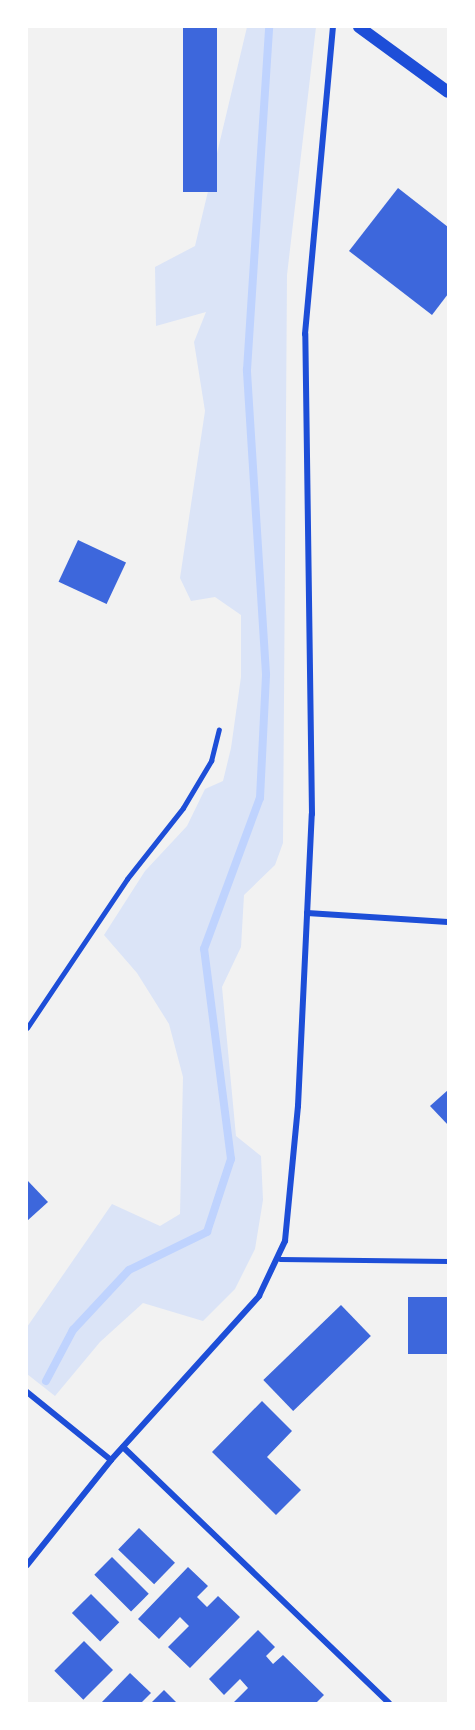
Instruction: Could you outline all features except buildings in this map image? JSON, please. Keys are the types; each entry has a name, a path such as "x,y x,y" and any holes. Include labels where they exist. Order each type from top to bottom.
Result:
{"main road":[{"path":"359,27 448,92"}],"street":[{"path":"27,1565 111,1460 253,1304 280,1259 295,1162 313,752 305,334 333,27"},
{"path":"307,913 448,922"},
{"path":"27,1392 111,1460"},
{"path":"123,1447 389,1703"}],"lane":[{"path":"27,1028 127,879 183,808 211,761 219,730"},
{"path":"280,1259 448,1262"}],"shaded area":[{"path":"247,27 316,27 287,275 283,843 275,865 244,895 241,947 222,987 236,1136 261,1156 263,1200 255,1249 235,1289 203,1321 143,1303 100,1342 55,1396 27,1374 27,1327 112,1204 160,1226 180,1214 183,1077 169,1024 137,973 104,935 145,871 187,826 205,789 223,781 231,748 241,677 241,615 215,597 191,601 180,578 205,411 194,342 206,312 156,326 155,267 195,246"}],"waterway":[{"path":"46,1381 73,1330 129,1270 207,1232 231,1159 204,949 260,798 266,674 247,370 269,27"}]}
